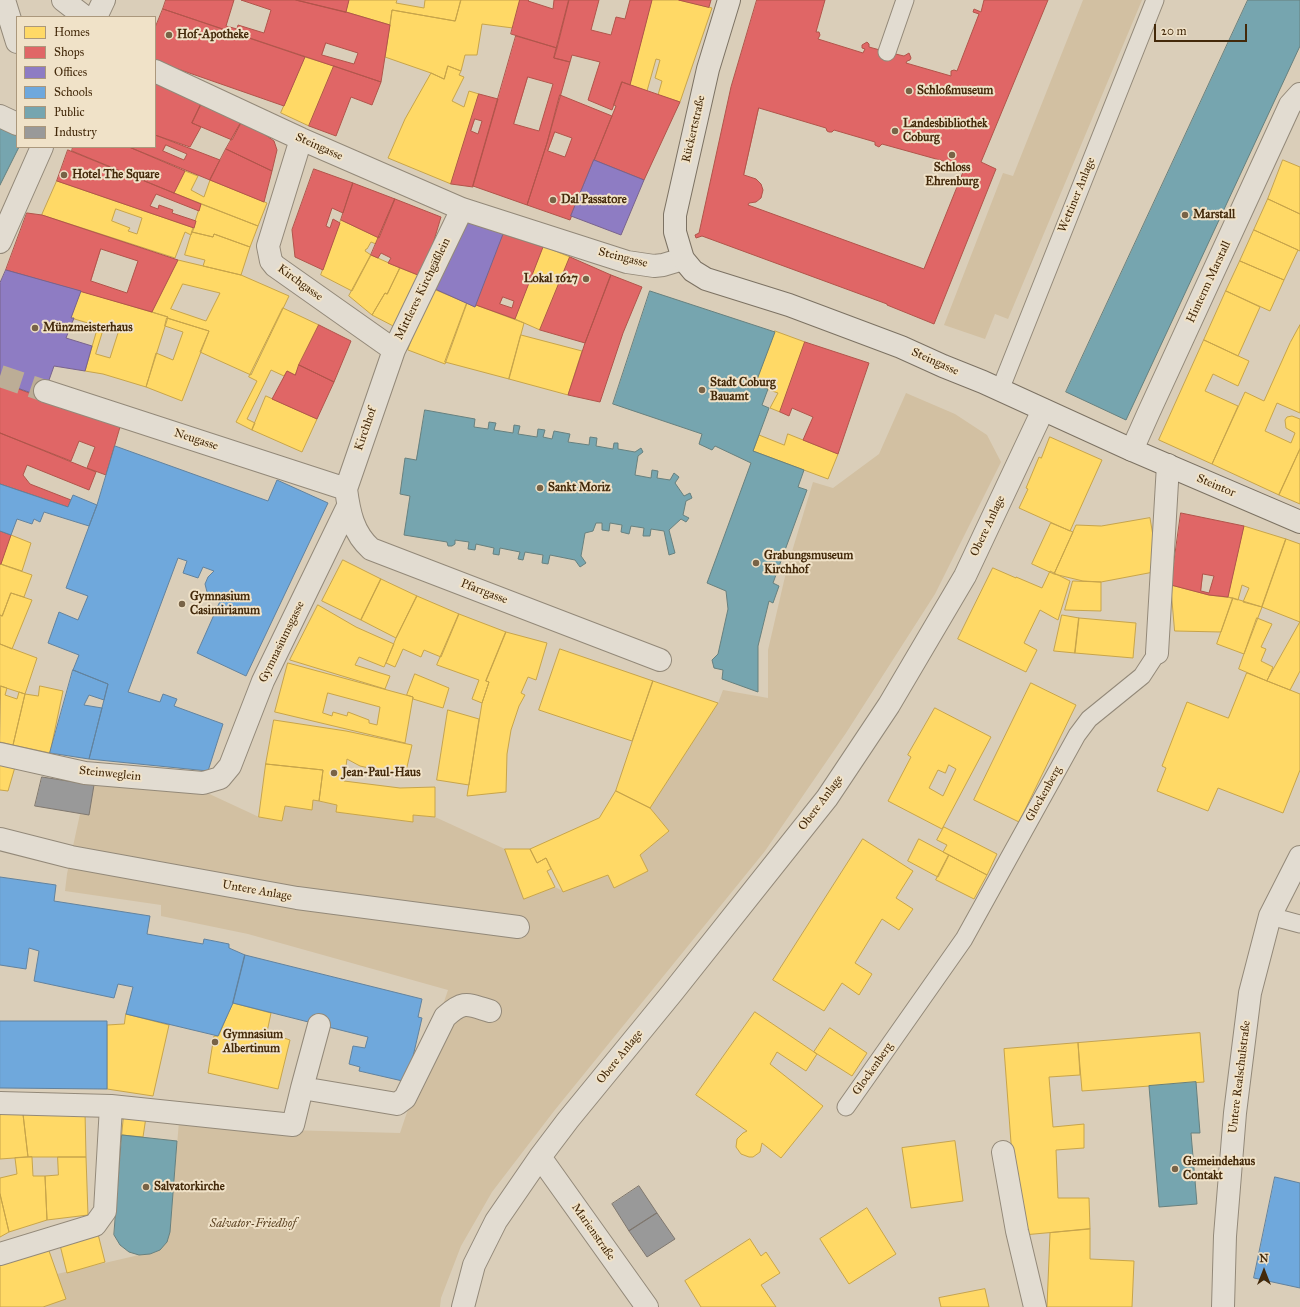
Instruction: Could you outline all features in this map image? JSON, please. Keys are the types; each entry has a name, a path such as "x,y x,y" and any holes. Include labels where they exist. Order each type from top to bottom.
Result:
{"street":[{"path":"4,0 16,39"},
{"path":"64,0 84,16"},
{"path":"96,16 104,0"},
{"name":"Rückertstraße","path":"683,259 675,232 675,215 708,69 729,0"},
{"name":"Steingasse","path":"156,71 301,139 462,209 627,262 659,266 683,259 693,271 706,279 789,305 901,347 983,382 1132,450"},
{"name":"Hinterm Marstall","path":"1132,450 1290,105 1300,94"},
{"path":"0,116 16,124"},
{"name":"Kirchgasse","path":"301,139 268,246 271,261 390,360"},
{"path":"0,242 42,148"},
{"name":"Mittleres Kirchgäßlein","path":"390,360 462,209"},
{"name":"Kirchhof","path":"347,497 390,360"},
{"name":"Neugasse","path":"45,391 347,497"},
{"name":"Obere Anlage","path":"463,1307 474,1265 496,1221 540,1157 568,1120 672,993 822,804 889,705 965,576 1043,410"},
{"name":"Steintor","path":"1132,450 1300,522"},
{"name":"Glockenberg","path":"1157,653 1168,465"},
{"name":"Pfarrgasse","path":"347,497 352,522 363,541 371,549 660,660"},
{"name":"Gymnasiumsgasse","path":"220,778 230,766 262,681 347,497"},
{"name":"Steinweglein","path":"0,754 85,774 203,783 220,778"},
{"name":"Untere Anlage","path":"0,840 71,857 297,898 518,927"},
{"name":"Untere Realschulstraße","path":"1223,1307 1225,1236 1235,1113 1250,993 1270,916 1300,857"},
{"path":"302,1088 397,1104 405,1098 446,1017 455,1008 468,1004 490,1011"},
{"path":"0,1103 111,1106 293,1125 319,1025"},
{"path":"0,1254 95,1225 105,1210 111,1106"},
{"path":"1003,1152 1017,1231 1035,1307"},
{"name":"Marienstraße","path":"540,1157 647,1307"}],"lane":[{"path":"887,52 905,0"},
{"name":"Wettiner Anlage","path":"1000,390 1155,0"},
{"name":"Glockenberg","path":"846,1108 964,939 1077,735 1089,719 1142,676 1157,653"},
{"path":"1270,916 1300,924"}],"green space":[{"path":"1083,0 1142,0 1008,319 995,314 985,339 944,325 1003,173 1013,176"},
{"name":"Salvator-Friedhof","path":"906,393 955,414 987,435 1001,462 935,594 846,733 765,851 554,1111 492,1192 461,1246 441,1298 440,1307 43,1307 57,1274 139,1255 150,1254 160,1250 170,1232 179,1121 287,1130 400,1133 448,990 248,934 161,916 161,905 65,891 67,874 80,814 89,815 94,785 203,791 259,817 282,821 285,806 312,810 313,800 337,805 336,812 412,822 413,815 435,817 505,849 524,899 555,887 563,891 608,875 614,888 648,871 640,855 669,831 650,808 718,703 723,690 768,698 768,650 787,568 813,482 833,488 879,454"}],"building: Homes":[{"path":"349,0 397,0 396,3 424,8 425,0 461,0 455,21 392,10 390,25 346,12"},
{"path":"461,0 520,0 513,28 482,24 477,55 465,55 461,71 448,66 444,79 385,57 392,10 455,21"},
{"path":"652,0 679,0 712,8 680,102 658,95 662,81 655,78 660,60 656,59 647,91 630,85"},
{"path":"305,57 334,66 309,126 281,113"},
{"path":"448,66 461,71 459,75 464,77 452,101 464,107 469,91 479,94 451,184 388,158 405,119 431,73 444,79"},
{"path":"1283,160 1300,167 1300,214 1268,199"},
{"path":"185,171 198,176 191,190 204,197 210,180 267,203 258,226 174,193"},
{"path":"57,181 194,228 191,235 185,232 175,258 42,215","holes":["116,209 142,218 137,234 128,231 130,228 112,221"]},
{"path":"1268,199 1300,214 1300,251 1254,230"},
{"path":"201,204 258,226 250,247 214,234 213,237 192,232"},
{"path":"341,220 379,238 376,244 371,242 366,249 365,251 371,255 352,291 321,275"},
{"path":"1254,230 1298,250 1284,280 1240,261"},
{"path":"192,232 213,237 214,234 250,247 241,275 203,266 205,260 185,255"},
{"path":"543,246 570,257 540,330 515,319"},
{"path":"371,255 400,268 387,294 385,293 372,315 349,296"},
{"path":"178,260 241,275 289,296 251,375 200,352 209,331 152,312","holes":["183,284 220,293 206,321 171,309"]},
{"path":"1240,261 1284,280 1270,311 1226,291"},
{"path":"400,268 423,277 399,329 372,315 385,293 387,294"},
{"path":"431,288 467,303 445,364 408,350"},
{"path":"81,291 168,317 146,387 103,374 85,371 98,326 71,318","holes":["104,328 118,333 110,358 96,354"]},
{"path":"1226,291 1260,307 1238,356 1204,340"},
{"path":"467,303 524,323 509,379 445,362"},
{"path":"283,308 319,325 295,375 287,371 284,376 271,370 247,419 255,423 252,430 236,422 257,381 249,377"},
{"path":"167,318 209,331 182,401 146,387 156,353 173,360 183,332 165,326"},
{"path":"1300,325 1300,413 1277,403 1265,431 1291,443 1295,433 1286,428 1285,420 1287,417 1292,416 1300,419 1300,449 1279,495 1212,464 1245,392 1264,401 1290,343"},
{"path":"775,331 805,342 780,412 770,408 778,393 755,385"},
{"path":"521,335 582,351 568,395 509,379"},
{"path":"1204,340 1249,361 1238,386 1213,374 1205,391 1238,406 1212,464 1159,440"},
{"path":"266,396 317,419 302,452 252,430"},
{"path":"788,434 838,454 828,479 753,451 759,435 784,445"},
{"path":"1050,437 1102,460 1070,531 1019,508 1028,489 1026,488 1039,457 1041,458"},
{"path":"1300,449 1300,504 1279,495"},
{"path":"1150,518 1159,571 1101,582 1083,581 1054,574 1076,525 1101,526"},
{"path":"1051,523 1073,532 1054,574 1032,564"},
{"path":"1244,526 1286,539 1262,607 1243,602 1249,588 1242,585 1238,600 1228,597"},
{"path":"11,535 31,543 22,571 1,564"},
{"path":"1286,539 1300,544 1300,622 1262,607"},
{"path":"343,560 381,579 361,620 322,601"},
{"path":"0,564 32,575 24,597 11,593 2,616 0,615"},
{"path":"993,568 1042,588 1050,571 1070,581 1058,620 1040,610 1024,643 1037,650 1026,672 958,639"},
{"path":"381,579 417,596 396,638 361,620"},
{"path":"1073,581 1101,582 1101,611 1065,610"},
{"path":"1171,585 1209,595 1233,598 1221,632 1175,631"},
{"path":"11,593 32,600 12,649 0,644 0,615 2,616"},
{"path":"417,596 459,614 441,657 424,650 421,657 403,649 395,667 386,663 396,638"},
{"path":"1233,598 1262,607 1244,654 1217,644"},
{"path":"318,605 356,627 394,644 384,667 359,657 355,665 390,676 385,689 290,660"},
{"path":"459,614 506,632 486,681 489,682 482,703 472,699 479,680 437,665"},
{"path":"1062,615 1079,618 1075,653 1054,651"},
{"path":"1079,618 1136,623 1133,658 1075,653"},
{"path":"1257,618 1272,624 1261,647 1266,649 1261,661 1273,667 1267,681 1239,669"},
{"path":"1300,622 1300,671 1290,690 1267,681"},
{"path":"506,632 547,643 536,680 528,677 521,693 525,695 519,706 511,730 507,754 506,792 467,796 482,703 489,682 486,681"},
{"path":"0,644 37,658 25,694 0,686"},
{"path":"560,649 653,681 632,741 539,710"},
{"path":"288,663 413,697 405,743 275,712","holes":["328,693 380,707 377,725 369,723 369,720 348,712 347,716 333,712 332,716 323,713"]},
{"path":"1247,673 1300,694 1300,770 1283,813 1218,788 1208,811 1157,791 1166,768 1162,766 1187,702 1228,718"},
{"path":"415,674 449,688 443,708 413,699 413,697 407,695"},
{"path":"653,681 718,703 650,808 616,791"},
{"path":"1031,683 1076,705 1019,822 974,800"},
{"path":"1,686 7,688 5,695 17,699 19,692 25,694 13,745 0,742"},
{"path":"40,686 63,691 50,753 13,745 25,694 38,696"},
{"path":"935,708 991,737 942,829 888,801 911,757 908,755","holes":["949,765 956,769 943,796 929,788 938,770 945,773"]},
{"path":"448,710 479,719 469,785 437,780"},
{"name":"Jean-Paul-Haus","path":"274,720 346,731 412,745 405,776 360,766 347,759 344,781 400,788 435,787 435,817 413,815 413,822 336,812 337,805 319,801 323,770 266,764"},
{"path":"0,764 15,767 8,791 0,790"},
{"path":"266,764 323,770 319,801 313,800 312,810 285,806 282,821 259,817"},
{"path":"616,791 650,808 669,831 640,855 648,871 614,888 608,875 563,892 546,858 537,863 530,849 599,818"},
{"path":"944,827 997,854 987,875 943,852 947,845 937,840"},
{"path":"863,839 913,871 896,898 913,909 899,930 882,919 855,963 872,974 859,995 842,983 824,1011 773,980"},
{"path":"919,839 949,855 938,877 908,861"},
{"path":"505,849 530,849 537,863 546,858 551,869 547,871 555,887 524,899"},
{"path":"949,855 987,875 974,899 936,880"},
{"path":"233,1003 271,1013 267,1032 290,1040 278,1089 208,1073 214,1036 218,1036"},
{"path":"755,1012 817,1054 806,1071 777,1052 770,1064 823,1106 781,1158 762,1143 760,1152 753,1157 741,1154 736,1147 737,1139 747,1131 696,1095"},
{"path":"126,1014 169,1025 153,1096 107,1089 107,1025 124,1024"},
{"path":"830,1028 867,1053 852,1076 814,1052"},
{"path":"1200,1033 1204,1082 1082,1091 1078,1043"},
{"path":"1078,1043 1080,1075 1049,1077 1053,1127 1084,1124 1084,1148 1056,1150 1058,1198 1089,1198 1090,1229 1023,1235 1012,1156 1004,1049"},
{"path":"85,1111 86,1157 28,1157 23,1114"},
{"path":"23,1114 28,1157 0,1159 0,1115"},
{"path":"124,1115 146,1117 143,1137 122,1135"},
{"path":"955,1141 963,1201 911,1208 902,1148"},
{"path":"32,1157 33,1176 45,1176 47,1220 9,1232 0,1194 0,1178 17,1174 15,1158"},
{"path":"58,1157 86,1157 88,1215 47,1220 45,1176 58,1175"},
{"path":"0,1194 9,1232 0,1237"},
{"path":"867,1208 896,1254 849,1284 820,1239"},
{"path":"1090,1229 1090,1259 1134,1261 1132,1307 1047,1307 1050,1233"},
{"path":"98,1234 105,1262 67,1273 60,1245"},
{"path":"750,1239 761,1256 766,1252 780,1273 761,1285 776,1307 701,1307 685,1281"},
{"path":"48,1248 66,1299 43,1307 0,1307 0,1265"},
{"path":"985,1289 989,1307 941,1307 939,1298"}],"building: Shops":[{"path":"166,0 234,0 226,26 237,29 238,25 264,33 271,10 241,0 296,0 346,12 390,25 381,82 163,9","holes":["326,43 358,53 354,64 322,55"]},
{"path":"296,0 349,0 346,12"},
{"path":"520,0 529,0 528,1 553,9 554,0 569,0 557,48 511,34"},
{"path":"569,0 599,0 591,30 611,35 616,17 625,19 630,0 652,0 630,85 622,82 612,110 588,100 600,62 572,55 570,62 554,58"},
{"path":"679,0 711,0 709,7"},
{"name":"Schloss Ehrenburg","path":"757,0 825,0 816,32 819,32 820,35 818,39 863,53 865,49 862,48 862,45 867,42 869,47 887,52 904,56 909,53 911,58 906,63 951,76 951,71 957,71 979,14 973,12 974,9 981,12 984,0 1048,0 981,162 996,169 934,324 887,304 702,236 696,238 695,235 699,233 731,87","holes":["759,108 826,128 829,132 834,130 875,142 875,145 879,147 882,144 965,167 924,269 748,205 749,203 756,202 761,198 763,190 761,184 756,179 744,175"]},
{"path":"163,9 305,57 284,106 156,61 156,26"},
{"path":"516,36 557,48 554,58 570,62 547,143 527,205 473,186","holes":["528,77 553,84 539,131 514,124"]},
{"path":"334,66 381,82 372,105 351,97 336,136 309,126"},
{"path":"156,80 203,100 192,123 201,127 190,147 156,135"},
{"path":"622,82 680,102 644,180 594,160 616,106 614,105"},
{"path":"479,94 498,99 473,187 451,184","holes":["475,119 482,121 478,134 471,131"]},
{"path":"560,95 612,116 570,220 527,205 547,143","holes":["555,132 572,138 565,157 548,151"]},
{"path":"203,100 243,119 232,140 192,123"},
{"path":"243,119 274,141 277,150 272,171 226,149"},
{"path":"156,135 220,160 210,180 131,148 156,148","holes":["166,145 187,154 184,160 163,151"]},
{"path":"73,148 131,148 185,171 174,193 72,151"},
{"path":"226,149 272,171 264,202 210,180"},
{"path":"68,150 201,204 199,211 156,194 150,206 158,209 159,205 173,210 172,213 196,221 194,228 57,181"},
{"path":"314,169 353,183 343,213 332,208 326,226 330,228 333,219 340,223 323,270 295,257 292,230"},
{"path":"353,183 395,199 379,238 341,220"},
{"path":"395,199 441,217 423,277 388,263 391,258 381,253 378,258 371,255"},
{"path":"27,213 42,215 178,260 152,312 6,270","holes":["101,249 138,261 127,293 91,281"]},
{"path":"503,234 543,247 515,319 476,305","holes":["503,297 514,301 512,308 500,304"]},
{"path":"570,257 611,275 585,343 540,330"},
{"path":"611,275 642,287 623,333 600,402 568,395 585,343"},
{"path":"319,325 351,341 334,382 299,365"},
{"path":"805,342 869,363 838,454 803,440 813,417 792,408 789,416 780,412"},
{"path":"299,365 334,382 317,419 272,399 287,371 295,375"},
{"path":"0,382 120,427 106,475 87,468 95,447 79,441 71,461 0,433"},
{"path":"0,433 96,472 89,490 27,465 23,475 30,484 71,500 68,507 0,484"},
{"path":"1181,513 1244,526 1228,597 1209,595 1171,585","holes":["1203,574 1214,576 1209,593 1201,591"]},
{"path":"0,531 11,535 1,564 0,564"}],"building: Offices":[{"path":"594,160 644,180 621,235 571,216"},
{"path":"464,221 503,234 475,307 435,289"},
{"name":"Münzmeisterhaus","path":"6,270 81,291 71,318 74,318 66,338 92,346 85,371 54,366 43,397 0,382 0,283"}],"building: Schools":[{"name":"Gymnasium Casimirianum","path":"115,446 268,501 277,480 328,503 246,676 197,653 221,599 215,599 210,596 207,592 205,584 208,577 214,571 203,567 198,578 183,573 187,561 178,558 128,692 160,702 163,694 177,699 174,706 223,724 208,771 89,759 108,684 73,670 79,655 48,643 59,612 78,620 88,596 66,588 97,505"},
{"path":"0,484 68,507 73,495 97,505 89,526 44,512 40,522 34,519 32,524 17,519 11,535 0,531"},
{"path":"73,670 108,684 104,700 89,695 84,705 102,708 89,759 50,753"},
{"path":"0,877 56,885 54,901 150,916 147,934 203,944 204,939 229,944 229,948 245,955 233,1003 218,1036 126,1014 133,987 118,984 114,998 34,981 39,951 29,948 26,969 0,965"},
{"path":"245,955 422,999 418,1017 422,1018 407,1082 359,1071 360,1067 349,1064 353,1046 365,1048 368,1037 233,1003"},
{"path":"0,1021 107,1021 107,1089 0,1088"},
{"path":"1275,1177 1300,1183 1300,1288 1254,1278"}],"building: Public":[{"name":"Marstall","path":"1248,0 1300,0 1300,46 1126,420 1066,392"},
{"path":"0,127 16,134 16,148 18,148 0,185"},
{"path":"650,291 775,332 755,385 768,389 762,405 769,408 753,451 804,470 798,487 807,490 773,583 779,586 773,603 769,601 758,646 758,692 722,679 723,670 714,668 712,660 718,654 728,609 726,591 707,583 751,463 715,446 712,450 699,444 702,434 613,404"},
{"name":"Sankt Moriz","path":"425,410 475,419 474,427 488,429 489,422 496,423 494,430 513,433 514,425 520,426 518,434 537,437 538,429 545,430 543,437 552,439 554,431 570,434 568,442 589,445 590,437 597,438 596,446 613,449 614,443 618,443 618,449 635,452 641,448 643,452 638,456 635,475 651,478 652,470 658,471 657,478 670,480 674,473 679,477 675,483 684,496 690,493 692,498 686,501 683,515 689,518 686,522 681,519 669,530 675,553 669,555 664,531 651,529 650,536 643,536 644,528 631,526 629,534 621,532 622,525 610,523 609,531 602,530 602,523 596,523 593,531 585,533 581,556 586,563 580,567 575,560 550,555 548,564 542,563 543,555 525,552 523,560 518,559 520,552 500,548 499,555 493,554 494,548 476,544 475,550 468,549 469,542 455,540 455,544 448,546 447,542 404,535 410,496 400,494 405,458 416,460"},
{"name":"Gemeindehaus Contakt","path":"1196,1082 1200,1133 1191,1133 1197,1204 1159,1207 1149,1086"},
{"name":"Salvatorkirche","path":"122,1135 177,1141 170,1232 167,1242 160,1250 150,1254 139,1255 129,1252 120,1245 114,1235"}],"building: Industry":[{"path":"42,777 94,785 89,815 35,806"},
{"path":"639,1186 657,1213 629,1231 612,1204"},
{"path":"657,1213 675,1239 647,1257 629,1231"}],"tunnel":[{"path":"0,376 45,391"}],"place":[{"name":"Hof-Apotheke","path":"169,35"},
{"name":"Schloßmuseum","path":"909,91"},
{"name":"Landesbibliothek Coburg","path":"895,131"},
{"name":"Schloss Ehrenburg","path":"952,155"},
{"name":"Hotel The Square","path":"64,175"},
{"name":"Dal Passatore","path":"553,200"},
{"name":"Marstall","path":"1185,215"},
{"name":"Lokal 1627","path":"586,279"},
{"name":"Münzmeisterhaus","path":"35,328"},
{"name":"Stadt Coburg Bauamt","path":"702,390"},
{"name":"Sankt Moriz","path":"540,488"},
{"name":"Grabungsmuseum Kirchhof","path":"756,563"},
{"name":"Gymnasium Casimirianum","path":"182,604"},
{"name":"Jean-Paul-Haus","path":"334,773"},
{"name":"Gymnasium Albertinum","path":"215,1042"},
{"name":"Gemeindehaus Contakt","path":"1175,1169"},
{"name":"Salvatorkirche","path":"146,1187"}]}
